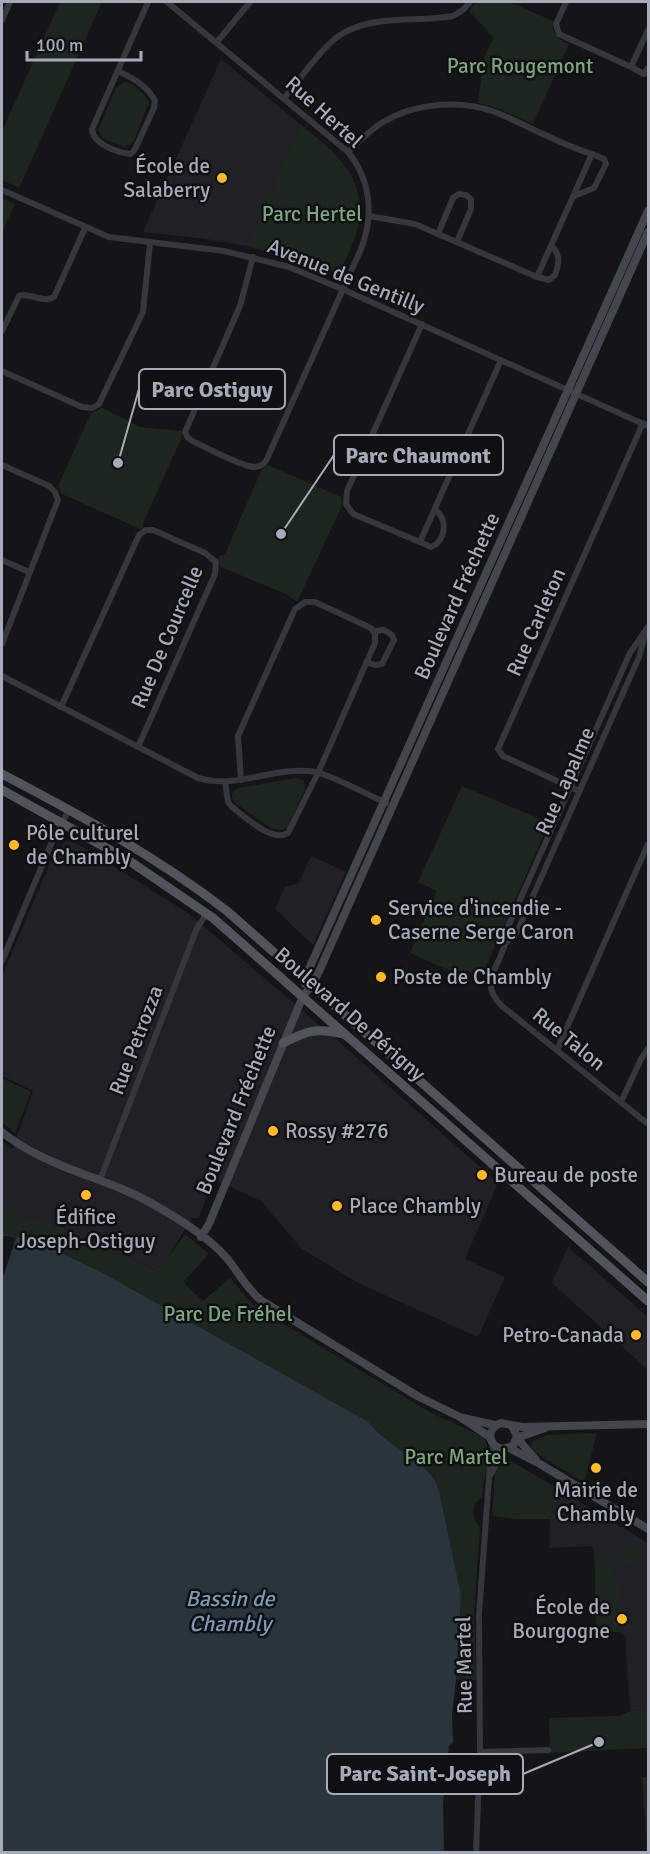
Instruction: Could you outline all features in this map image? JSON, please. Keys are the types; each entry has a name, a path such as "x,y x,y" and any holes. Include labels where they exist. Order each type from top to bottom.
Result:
{"main road":[{"name":"Boulevard De Périgny","path":"2,774 128,842 195,887 240,921 648,1282"},
{"name":"Boulevard De Périgny","path":"2,790 138,866 207,913 648,1301"},
{"path":"283,1043 313,1030 326,1030 347,1036"}],"street":[{"path":"2,20 10,2"},
{"path":"118,71 132,78 150,93 155,101 136,147 130,154 97,141 92,132 93,124 148,2"},
{"name":"Rue Hertel","path":"167,2 348,152 358,167 368,195 369,216 364,239 265,463 256,467 189,440 185,432 240,306 253,257"},
{"path":"217,42 250,2"},
{"path":"285,98 329,44 347,31 372,23 453,16 470,2"},
{"path":"566,2 556,24 559,34 644,74 648,69"},
{"path":"632,67 648,33"},
{"path":"348,152 372,130 394,117 416,109 452,105 489,110 604,159 606,164 594,188 574,196"},
{"path":"537,278 592,154"},
{"name":"Avenue de Gentilly","path":"2,190 85,228 116,239 201,247 289,267 572,392"},
{"path":"438,234 453,198 459,194 466,195 471,199 472,206 457,242"},
{"name":"Boulevard Fréchette","path":"201,1237 209,1224 268,1085 309,981 572,392 648,211"},
{"path":"369,216 410,222 537,278 549,280 555,275 559,259 558,253 552,246"},
{"path":"2,331 19,296 26,295 46,300 54,297 85,228"},
{"name":"Boulevard Fréchette","path":"572,392 648,232"},
{"path":"2,371 82,407 92,408 99,404 142,312 150,243"},
{"path":"422,324 345,499 353,514 431,547 436,544 445,525 442,517 435,510"},
{"path":"420,542 501,360"},
{"path":"572,392 646,425"},
{"name":"Rue Carleton","path":"579,791 503,756 498,749 646,425"},
{"path":"2,465 44,484 58,497 57,507 2,644"},
{"name":"Rue De Courcelle","path":"62,707 139,535 146,530 153,530 205,553 216,562 217,571 138,747"},
{"path":"2,560 29,572"},
{"path":"225,782 228,802 231,806 267,832 286,835 292,828 318,772 376,640 374,632 368,626 315,602 302,603 295,609 238,736 241,780"},
{"name":"Rue Lapalme","path":"494,969 505,944 507,929 630,653 648,626"},
{"name":"Rue Lapalme","path":"505,944 517,932 642,650 648,626"},
{"path":"366,662 372,665 382,664 394,640 392,635 384,630 374,632"},
{"path":"2,676 194,777 225,782 293,771 318,772 389,804"},
{"path":"2,961 69,810"},
{"path":"556,1050 648,844"},
{"name":"Rue Petrozza","path":"100,1180 197,928 207,913"},
{"name":"Rue Talon","path":"494,969 490,986 496,1000 648,1124"},
{"path":"621,1102 648,1049"},
{"path":"2,1132 32,1152 151,1203 221,1253 247,1288 262,1301 419,1397 460,1418 499,1448 507,1448 540,1464 648,1529"},
{"path":"460,1418 495,1425 504,1422 512,1426 517,1438 540,1464"},
{"path":"512,1426 648,1424"},
{"path":"492,1441 491,1431 495,1425"},
{"path":"507,1448 517,1438 548,1427"},
{"name":"Rue Martel","path":"476,1852 480,1752 479,1615 492,1441"},
{"name":"Rue Martel","path":"489,1477 507,1448"},
{"path":"480,1752 548,1750"}],"shaded area":[{"name":"École de Salaberry","path":"221,59 300,124 247,246 143,232"},
{"path":"73,841 188,913 337,1040 498,1183 465,1259 505,1277 478,1337 358,1283 302,1249 261,1201 213,1179 199,1218 192,1218 159,1272 72,1230 2,1209 2,1141 12,1149 33,1091 2,1076 2,976 53,856 65,842"},
{"path":"311,856 346,872 313,945 275,909 285,887 299,883"},
{"path":"568,1247 648,1317 648,1370 552,1283"},
{"name":"École de Bourgogne","path":"567,1494 648,1543 648,1710 630,1711 625,1636 619,1632 597,1632 593,1546 549,1548 550,1515 558,1509"}],"green space":[{"path":"60,2 102,2 19,188 2,180 2,131"},
{"name":"Parc Rougemont","path":"476,2 510,2 553,21 556,36 569,44 533,124 499,109 478,103 484,57 494,38 469,11"},
{"path":"124,82 139,89 149,102 134,141 125,147 104,139 98,130 116,88"},
{"name":"Parc Hertel","path":"300,124 338,157 355,183 359,198 360,215 353,244 340,272 335,275 294,259 247,246"},
{"path":"2,198 15,204 2,233"},
{"path":"102,408 140,427 181,431 182,437 142,525 144,527 140,529 62,494 58,486 91,413"},
{"path":"268,465 341,497 342,506 296,601 286,594 221,567 218,557 225,554 261,471"},
{"path":"297,778 304,781 305,789 288,827 283,830 272,829 234,802 232,798 232,793 238,788"},
{"path":"462,786 549,823 483,973 448,970 410,953 437,891 418,882"},
{"path":"2,1078 31,1092 15,1133 2,1122"},
{"name":"Parc De Fréhel","path":"2,1209 72,1230 158,1272 185,1234 209,1254 184,1281 203,1301 230,1278 254,1306 431,1413 484,1437 488,1452 487,1467 482,1498 475,1504 473,1512 480,1527 474,1613 476,1680 456,1680 461,1595 439,1489 424,1469 367,1421 101,1272 38,1242 2,1235"},
{"path":"597,1433 584,1482 530,1448 533,1441 546,1435"},
{"path":"511,1461 567,1494 549,1519 492,1516 495,1474 500,1466"},
{"path":"631,1541 641,1548 629,1566 619,1559"},
{"path":"593,1546 618,1561 610,1575 621,1594 619,1632 597,1632"},
{"path":"648,1710 648,1767 647,1748 550,1753 549,1718 620,1716 630,1711"},
{"path":"642,1777 648,1777 648,1852 647,1852"}],"water":[{"name":"Bassin de Chambly","path":"2,1234 38,1242 101,1272 367,1421 385,1439 431,1475 439,1490 461,1595 452,1715 453,1742 449,1746 443,1804 444,1852 2,1852"}],"pier":[{"path":"4,1235 16,1238 2,1280 2,1242"}],"place":[{"name":"École de Salaberry","path":"222,178"},
{"name":"Parc Ostiguy","path":"118,463"},
{"name":"Parc Chaumont","path":"281,534"},
{"name":"Pôle culturel de Chambly","path":"14,845"},
{"name":"Service d'incendie - Caserne Serge Caron","path":"376,920"},
{"name":"Poste de Chambly","path":"381,977"},
{"name":"Rossy #276","path":"273,1131"},
{"name":"Bureau de poste","path":"482,1175"},
{"name":"Édifice Joseph-Ostiguy","path":"86,1195"},
{"name":"Place Chambly","path":"337,1206"},
{"name":"Petro-Canada","path":"636,1335"},
{"name":"Mairie de Chambly","path":"596,1468"},
{"name":"École de Bourgogne","path":"622,1619"},
{"name":"Parc Saint-Joseph","path":"599,1742"}],"park label":[{"name":"Parc Martel","path":"456,1457"}]}
